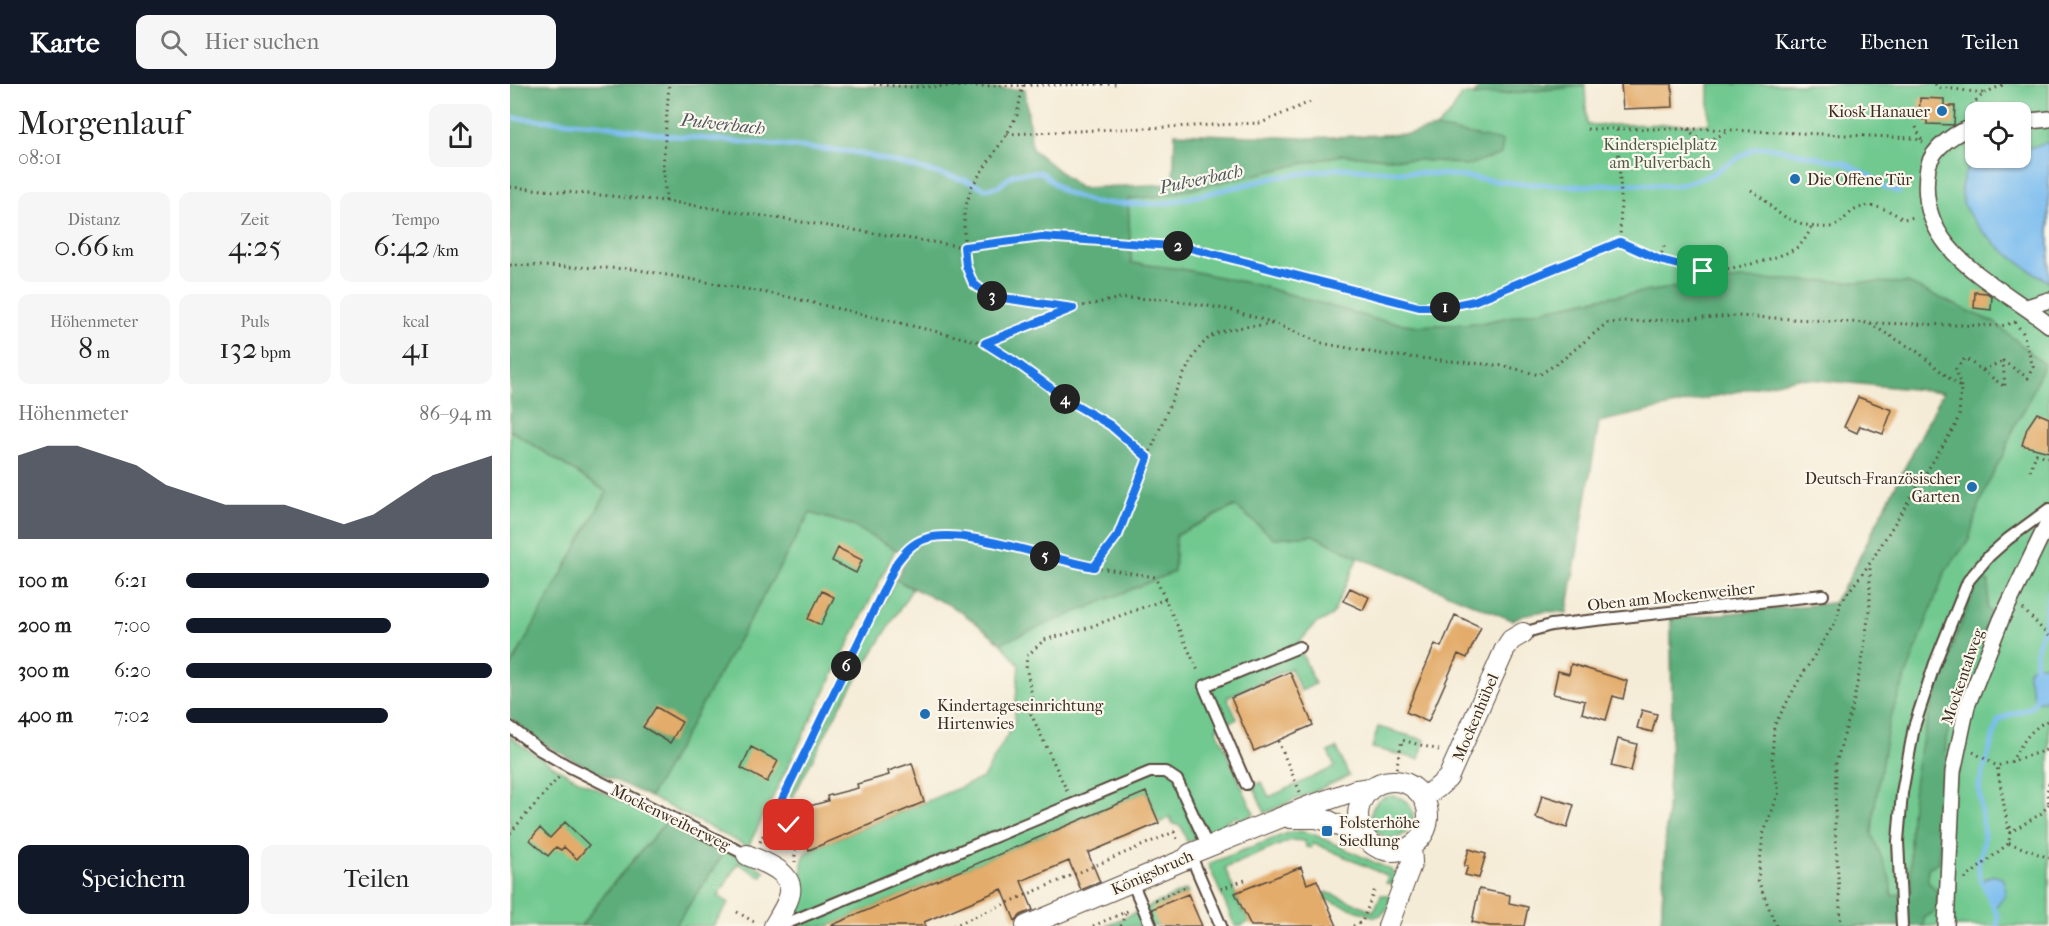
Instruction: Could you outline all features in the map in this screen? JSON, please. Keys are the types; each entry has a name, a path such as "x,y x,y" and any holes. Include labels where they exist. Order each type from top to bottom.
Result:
{"street":[{"path":"2031,120 2049,118"},
{"path":"1965,132 1937,149 1929,160 1926,176 1930,215 1939,232 1969,269 1986,283 2027,307 2049,325"},
{"path":"2027,307 2049,300"},
{"name":"Mockentalweg","path":"1946,926 1953,772 1967,706 1980,669 2049,520"},
{"name":"Mockenhübel","path":"1422,796 1437,788 1448,778 1505,649 1512,640 1523,633"},
{"path":"1388,926 1412,862 1411,846 1419,839 1428,818 1427,807 1415,788 1405,782 1394,780"},
{"name":"Königsbruch","path":"1026,926 1050,921 1132,882 1306,807 1394,780"},
{"path":"1366,838 1358,824 1357,816 1361,800 1371,788"},
{"name":"Königsbruch","path":"1279,819 1316,818 1329,821 1366,838 1373,845 1382,849 1402,850 1411,846"},
{"name":"Mockenweiherweg","path":"750,856 782,873 789,880"},
{"path":"774,926 789,897 791,889 789,880"}],"lane":[{"path":"1902,926 1899,841 1902,793 1914,727 1935,663 1968,581 1989,556 2008,539 2049,509"},
{"name":"Oben am Mockenweiher","path":"1523,633 1551,625 1823,595"},
{"path":"1246,784 1204,686 1299,647"},
{"name":"Mockenweiherweg","path":"510,727 540,750 568,766 750,856"},
{"path":"774,926 1149,772 1165,772 1177,780 1195,854 1221,926"},
{"path":"1132,882 1151,926"}],"path":[{"path":"666,201 663,165 669,84"},
{"path":"874,84 909,87 1118,84"},
{"path":"1935,84 1938,87 1984,93"},
{"path":"1975,102 1984,93 2006,84"},
{"path":"1023,86 1017,115 972,186 964,212 966,266 973,283 989,296 1073,308"},
{"path":"1007,134 1261,123 1310,102"},
{"path":"1916,127 1922,141"},
{"path":"1587,129 1729,130 1914,138 1937,149"},
{"path":"1688,129 1693,137 1700,140 1719,136 1729,130"},
{"path":"1617,130 1620,173 1620,242"},
{"path":"510,187 666,201 964,247 1042,237 1186,247 1419,307 1445,307 1474,301 1620,242 1660,260 1703,271 1738,267 1795,249 1805,239 1812,226"},
{"path":"1751,190 1778,212 1812,226 1836,226 1860,208 1873,206 1889,210 1903,219 1930,215"},
{"path":"1660,260 1665,243"},
{"path":"1681,266 1684,254"},
{"path":"510,265 634,269 784,296 985,343 1069,401 1110,425 1148,458"},
{"path":"985,343 1073,308 1121,298 1167,299 1231,310 1274,323 1321,343 1387,355 1505,366 1539,375 1562,360 1607,323 1737,316 1868,323 2001,326 2015,322 2023,333 2033,367 2028,378 2003,361"},
{"path":"1094,567 1118,535 1134,491 1190,360 1210,337 1232,329 1274,323"},
{"path":"1868,323 1917,352 1961,388"},
{"path":"1776,926 1758,880 1763,835 1779,792 1772,760 1774,726 1799,680 1836,621 1841,602 1870,563 1955,426 1959,415 1961,388 1956,369 1965,358 2005,387 2003,361"},
{"path":"1983,370 2003,361"},
{"path":"2030,471 2036,454 2049,457"},
{"path":"750,856 780,804 897,562 914,544 926,538 940,536 973,539 1094,567 1155,577 1204,686"},
{"path":"1841,926 1835,826 1836,763 1853,704 1863,655 1869,604 1870,563"},
{"path":"2012,597 2049,636"},
{"path":"1072,803 1031,714 1033,702 1026,666 1027,656 1044,640 1084,629 1166,599"},
{"path":"2011,762 2028,734 2049,720"},
{"path":"1278,741 1297,785"},
{"path":"1394,780 1402,741 1458,755"},
{"path":"1997,766 2049,749"},
{"path":"1981,757 1997,766 2008,823 2009,843"},
{"path":"510,832 564,772"},
{"path":"2009,833 2042,813 2049,805 2047,792 2049,783"},
{"path":"780,804 795,840 795,866 789,880"},
{"path":"953,926 1174,832 1195,854"},
{"path":"795,840 804,837"},
{"path":"2009,843 2049,858"},
{"path":"1974,872 2009,843"},
{"path":"1220,890 1245,880"},
{"path":"1353,926 1363,924 1375,889"},
{"path":"737,912 760,926"},
{"path":"1121,926 1125,913"}],"green space":[{"path":"510,84 771,84 1025,89 1032,149 1080,188 1173,184 1175,133 1306,138 1407,134 1436,128 1503,141 1501,154 1465,166 1449,162 1341,155 1161,196 1128,199 1131,263 1181,269 1257,285 1378,320 1418,326 1481,323 1600,298 1740,279 1908,283 1995,323 2044,364 2026,407 2015,424 2004,453 1989,481 1969,540 1945,572 1889,721 1874,811 1872,834 1890,879 1892,896 1911,891 1912,806 1922,741 1937,689 1975,588 1982,579 1989,582 1987,609 1992,613 1969,662 1946,739 1939,862 1928,868 1928,881 1938,893 1937,910 1924,918 1924,926 1661,926 1672,718 1671,619 1833,603 1847,582 1943,392 1798,378 1599,422 1567,613 1539,612 1512,620 1358,557 1313,535 1274,538 1235,506 1176,535 1174,572 1001,643 958,610 896,579 908,556 851,525 810,513 650,797 556,751 523,729 510,717 510,668 607,492 510,430"},
{"path":"1480,84 1585,84 1585,86 1474,96"},
{"name":"Deutsch-Französischer Garten","path":"1709,84 2049,84 2049,926 1661,926 1672,718 1671,619 1833,603 1847,582 1943,392 1740,279 1600,298 1481,323 1418,326 1378,320 1257,285 1181,269 1131,263 1128,199 1161,196 1341,155 1449,162 1465,166 1458,133 1436,128 1452,112 1461,95 1505,94 1585,86 1587,125 1709,124"},
{"path":"510,430 607,492 510,668"},
{"path":"1235,506 1274,538 1313,535 1358,557 1332,616 1315,624 1298,644 1315,684 1301,691 1291,668 1227,697 1237,719 1216,728 1254,814 1239,821 1237,816 1226,821 1228,825 1187,842 1181,826 1173,824 1170,817 1159,823 1146,792 830,926 791,926 803,899 802,866 809,850 983,778 1014,723 1019,665 1001,643 1023,632 1176,535"},
{"path":"810,513 851,525 896,548 748,847 650,797"},
{"path":"896,579 912,589 840,706 793,797 789,796"},
{"path":"1378,727 1425,740 1419,759 1372,748"},
{"path":"510,736 546,762 666,822 609,888 581,926 510,926"},
{"path":"1337,748 1349,776 1265,813 1253,786 1262,782 1269,797 1335,767 1328,752"},
{"path":"1392,796 1407,802 1413,817 1407,832 1392,838 1377,832 1371,817 1377,802"},
{"path":"666,822 726,850 675,926 581,926 609,889"},
{"path":"1300,831 1313,834 1391,870 1398,879 1396,884 1386,883 1388,876 1314,843 1311,848 1306,847 1305,841 1291,840 1225,868 1242,912 1244,911 1249,922 1235,926 1208,864 1288,833"},
{"path":"726,850 765,871 761,877 738,863 718,896 729,903 713,926 675,926"},
{"path":"1186,890 1188,893 1162,904 1171,926 1105,926"},
{"path":"1326,892 1374,911 1381,895 1392,895 1385,912 1375,917 1325,899"}],"water":[{"path":"2049,142 2049,282 2011,256 1983,232 1972,219 1961,194 1964,177 1968,168 2031,168 2031,147"},
{"path":"2036,665 2049,665 2049,694 2044,701 2037,701 2033,696 2028,676 2029,669"},
{"path":"1992,875 2002,878 2005,887 2003,898 1994,908 1983,887 1985,879"}],"building":[{"path":"1621,84 1672,84 1673,107 1623,109"},
{"path":"1920,98 1944,99 1944,106 1955,106 1954,125 1927,124 1927,120 1919,119"},
{"path":"1975,292 1992,296 1991,310 1974,308"},
{"path":"1858,397 1892,410 1883,434 1860,426 1857,433 1844,427"},
{"path":"2037,413 2049,418 2049,452 2022,445 2027,428"},
{"path":"838,548 862,560 856,573 832,561"},
{"path":"1350,588 1369,597 1363,610 1343,601"},
{"path":"822,591 834,597 821,625 808,619"},
{"path":"1455,615 1481,627 1467,658 1458,654 1428,722 1406,712 1435,644 1441,647"},
{"path":"1571,664 1627,681 1623,699 1613,696 1606,720 1582,713 1585,701 1553,694 1558,671 1569,674"},
{"path":"1290,672 1313,725 1254,751 1231,698"},
{"path":"656,707 682,722 670,743 643,727"},
{"path":"1642,710 1657,714 1652,732 1637,728"},
{"path":"1618,739 1637,744 1631,771 1611,766"},
{"path":"751,747 778,761 767,782 741,768"},
{"path":"912,763 924,802 809,850 795,810 828,801 827,796 858,788 857,784 889,775 888,771"},
{"path":"1146,792 1159,823 1088,853 1100,882 1081,890 1069,861 1021,881 1033,910 1021,915 1015,921 1002,889 924,922 926,926 830,926"},
{"path":"1542,795 1574,805 1567,828 1536,818"},
{"path":"565,822 589,845 577,859 564,847 561,850 556,847 548,856 530,840 540,828 550,838"},
{"path":"1469,849 1486,854 1479,878 1465,875 1468,866 1464,866"},
{"path":"1301,867 1307,884 1317,880 1337,926 1251,926 1235,893"},
{"path":"1479,889 1510,895 1509,903 1528,907 1524,926 1490,926 1472,922"},
{"path":"1188,894 1202,926 1158,926 1152,909"}],"waterway":[{"name":"Pulverbach","path":"510,118 598,124 665,135 854,152 968,181 986,189 999,186 1014,174 1041,172 1064,192 1095,203 1163,204 1278,177 1342,168 1449,175 1513,183 1578,186 1636,184 1676,186 1708,176 1755,148 1769,147 1845,163 1870,176 1884,187 1899,192"},
{"path":"2035,670 2037,646 2045,624 2049,593"},
{"path":"1997,926 1998,917 1979,875 1978,862 1984,837 1979,786 1998,721 2028,708 2036,700 2037,694"}],"place":[{"name":"Kiosk Hanauer","path":"1942,111"},
{"name":"Die Offene Tür","path":"1795,179"},
{"name":"Deutsch-Französischer Garten","path":"1972,487"},
{"name":"Kindertageseinrichtung Hirtenwies","path":"925,714"},
{"name":"Folsterhöhe Siedlung","path":"1327,831"}],"route":[{"path":"789,825 780,804 897,562 906,550 926,538 940,536 973,539 1094,567 1118,535 1148,458 1110,425 1069,401 985,343 1073,308 989,296 973,283 966,266 964,247 1042,237 1186,247 1419,307 1445,307 1474,301 1620,242 1660,260 1703,271"}],"park label":[{"name":"Kinderspielplatz am Pulverbach","path":"1660,153"}]}
